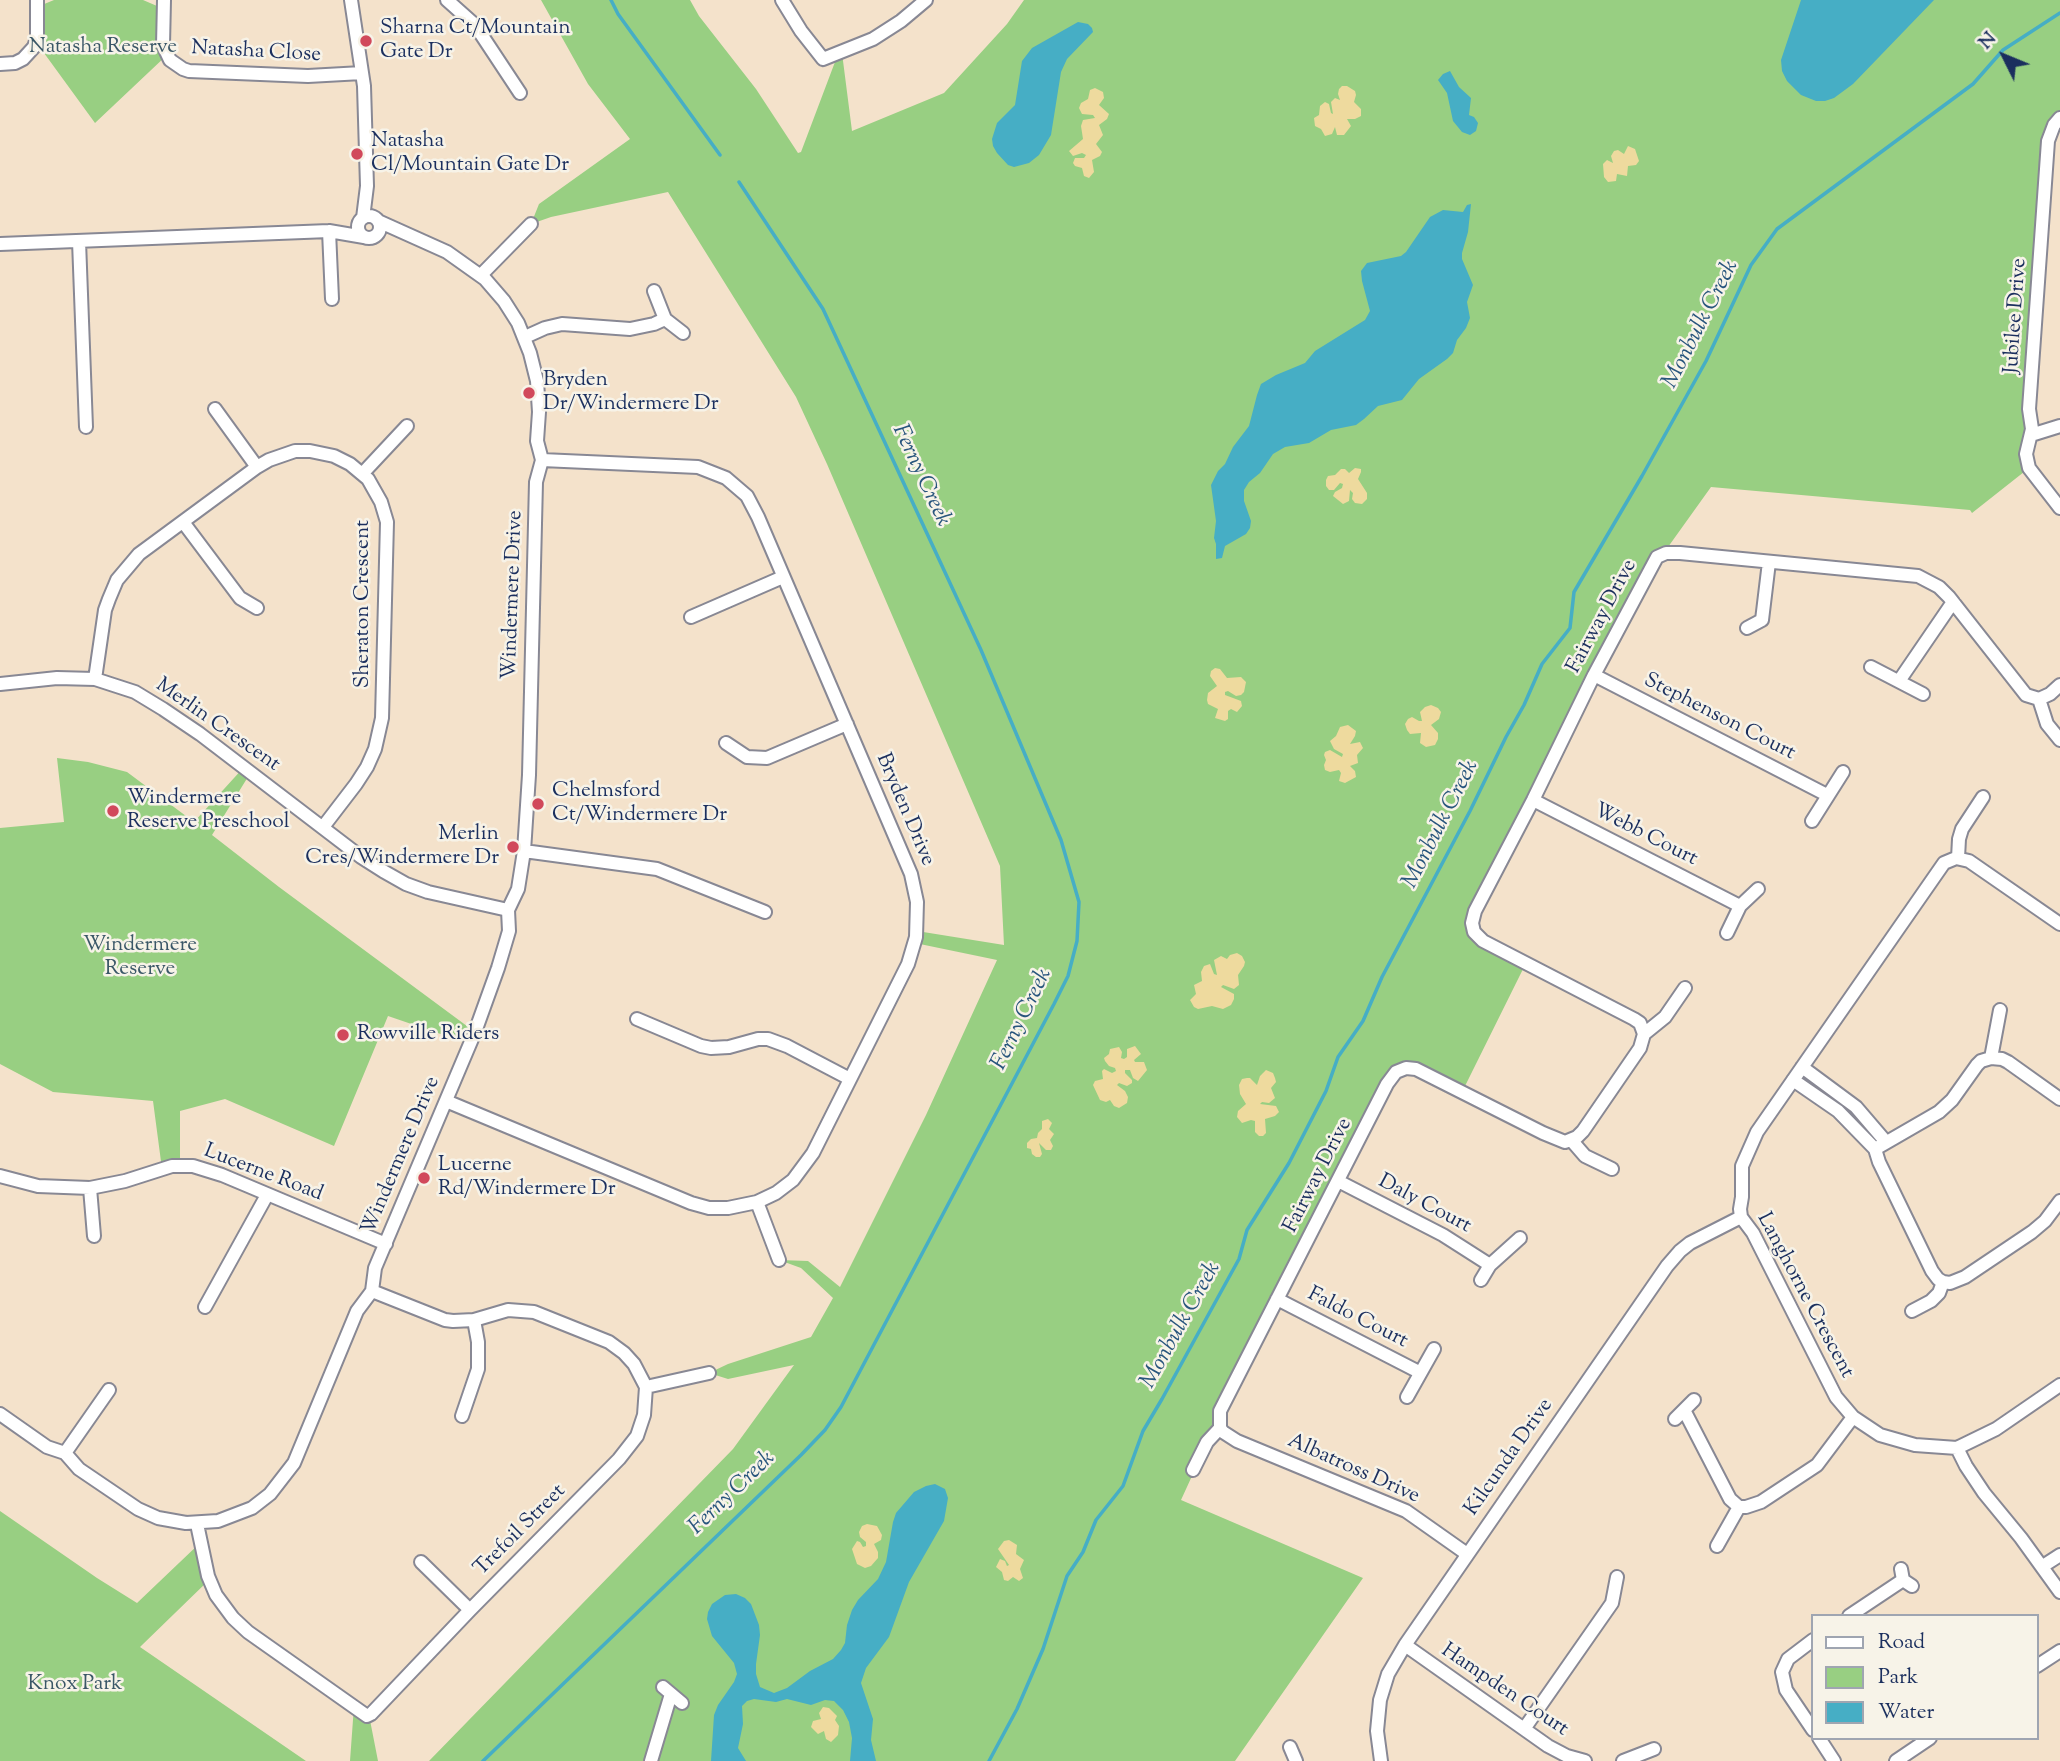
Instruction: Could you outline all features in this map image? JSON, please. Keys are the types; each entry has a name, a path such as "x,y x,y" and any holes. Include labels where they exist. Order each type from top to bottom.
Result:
{"street":[{"path":"0,64 15,63 34,47 37,38 37,0"},
{"name":"Natasha Close","path":"164,0 163,45 170,60 183,69 316,76 362,73"},
{"path":"351,0 362,73 369,220"},
{"path":"447,0 475,24 520,93"},
{"path":"782,0 823,59 873,39 926,0"},
{"name":"Jubilee Drive","path":"2060,118 2054,125 2049,140 2029,409 2032,425 2026,450 2027,464 2060,508"},
{"path":"369,220 380,228 369,237 358,230 369,220"},
{"name":"Windermere Drive","path":"0,1414 47,1447 65,1453 79,1469 145,1513 166,1520 197,1524 218,1521 251,1508 270,1494 286,1475 300,1450 357,1311 372,1291 373,1273 484,1010 508,939 508,910 518,889 524,851 529,775 537,482 542,460 537,441 540,412 537,381 525,337 504,301 481,275 447,252 369,220 329,231"},
{"path":"481,275 531,224"},
{"path":"329,231 332,299"},
{"name":"Windermere Drive","path":"0,244 329,231 369,237 406,234"},
{"path":"79,241 86,427"},
{"path":"654,291 665,319 683,333"},
{"path":"525,337 562,324 630,328 665,319"},
{"path":"215,409 257,467"},
{"path":"95,679 105,610 117,580 139,554 257,467 282,455 295,451 310,451 334,456 363,473 407,426"},
{"path":"2031,435 2060,426"},
{"name":"Bryden Drive","path":"446,1101 699,1206 729,1208 757,1202 776,1193 800,1171 813,1153 908,964 915,944 918,913 911,874 751,503 734,483 717,473 688,466 542,460"},
{"name":"Sheraton Crescent","path":"323,827 367,766 378,741 382,718 387,522 377,495 363,473"},
{"path":"183,522 240,598 257,608"},
{"name":"Fairway Drive","path":"1644,1034 1640,1023 1634,1019 1483,941 1473,930 1472,918 1594,675 1657,557 1670,553 1918,576 1939,587 2021,691 2039,699"},
{"path":"1747,628 1767,623 1769,562"},
{"path":"691,617 783,577"},
{"path":"1899,681 1953,602"},
{"path":"1871,667 1923,694"},
{"name":"Stephenson Court","path":"1594,675 1827,795"},
{"name":"Merlin Crescent","path":"0,684 57,678 95,679 135,692 244,767 360,857 406,884 508,910"},
{"path":"2060,685 2039,699 2047,724 2060,740"},
{"path":"726,743 747,757 767,758 847,724"},
{"path":"1812,821 1843,772"},
{"path":"1983,797 1962,829 1958,858 1973,863 2060,924"},
{"name":"Webb Court","path":"1533,800 1740,906"},
{"path":"524,851 657,869 765,912"},
{"name":"Langhorne Crescent","path":"1958,858 1947,860 1941,866 1757,1132 1745,1156 1741,1176 1741,1217 1753,1233 1836,1397 1853,1417 1880,1435 1915,1446 1957,1448 1996,1429 2060,1385"},
{"path":"1727,933 1740,906 1759,889"},
{"path":"1572,1140 1583,1131 1640,1048 1644,1034 1665,1017 1685,988"},
{"path":"1991,1058 2000,1010"},
{"path":"638,1019 711,1048 768,1039 850,1079"},
{"path":"1880,1145 1938,1112 1952,1100 1981,1061 1991,1058 2008,1062 2060,1099"},
{"path":"1802,1067 1856,1107 1880,1145 1879,1162 1932,1271 1943,1282 1957,1281 2039,1227 2060,1201"},
{"name":"Fairway Drive","path":"1194,1470 1207,1442 1220,1428 1220,1411 1387,1084 1396,1072 1406,1068 1423,1072 1558,1140 1572,1140 1585,1156 1612,1169"},
{"path":"1793,1080 1843,1114 1880,1145"},
{"name":"Lucerne Road","path":"0,1176 38,1186 90,1188 125,1181 172,1166 193,1166 222,1174 386,1244"},
{"name":"Daly Court","path":"1338,1181 1443,1235 1490,1265"},
{"path":"90,1188 94,1236"},
{"path":"205,1307 267,1195"},
{"path":"757,1202 779,1260"},
{"name":"Kilcunda Drive","path":"1381,1761 1377,1731 1380,1700 1393,1665 1405,1645 1675,1256 1690,1243 1741,1217"},
{"path":"1481,1280 1490,1265 1520,1238"},
{"path":"1912,1311 1931,1301 1943,1282"},
{"path":"372,1291 444,1320 474,1320 508,1310 525,1310 543,1315 617,1347 634,1364 646,1387 709,1373"},
{"name":"Faldo Court","path":"1277,1299 1419,1372"},
{"path":"462,1416 478,1369 479,1350 474,1320"},
{"name":"Faldo Court","path":"1407,1397 1434,1349"},
{"name":"Trefoil Street","path":"197,1524 208,1576 216,1595 233,1618 248,1632 366,1716 371,1714 624,1453 642,1425 646,1387"},
{"path":"65,1453 109,1390"},
{"path":"1694,1400 1679,1415 1727,1494 1739,1507 1761,1502 1817,1465 1853,1417"},
{"name":"Albatross Drive","path":"1220,1428 1237,1441 1406,1511 1467,1554"},
{"path":"1957,1448 1984,1493 2043,1566 2060,1592"},
{"path":"1717,1546 1739,1507"},
{"path":"2043,1566 2060,1555"},
{"path":"421,1562 470,1609"},
{"path":"1524,1729 1612,1603 1617,1577"},
{"path":"1852,1614 1905,1578"},
{"path":"1812,1641 1788,1659 1782,1672 1786,1690 1812,1729"},
{"name":"Hampden Court","path":"1405,1645 1557,1751 1586,1761"},
{"path":"2039,1665 2060,1651"},
{"path":"651,1761 667,1690 682,1703"},
{"path":"1820,1740 1834,1761"},
{"path":"1896,1761 1927,1740"},
{"path":"1290,1747 1297,1761"},
{"path":"1623,1761 1654,1749"}],"green space":[{"name":"Natasha Reserve","path":"54,0 143,0 164,9 167,55 95,123 36,42 37,7"},
{"path":"541,0 690,0 699,16 756,89 798,153 801,152 838,54 842,53 852,131 944,93 1007,24 1024,0 2060,0 2060,118 2054,125 2029,468 1972,513 1970,510 1711,487 1663,554 1594,675 1473,930 1526,963 1462,1092 1416,1069 1399,1070 1219,1417 1181,1500 1363,1578 1235,1761 429,1761 733,1449 794,1365 728,1379 709,1373 728,1364 811,1337 833,1298 801,1268 779,1260 808,1261 840,1287 926,1115 997,960 915,943 917,931 1004,945 1000,866 827,464 796,397 668,192 551,217 531,224 539,204 630,139 588,84"},
{"name":"Windermere Reserve","path":"57,758 88,762 127,772 194,822 244,767 251,772 212,835 475,1032 470,1044 388,1016 334,1146 225,1099 180,1111 180,1166 162,1169 153,1101 53,1092 0,1064 0,828 64,822"},
{"name":"Knox Park","path":"0,1511 137,1603 201,1542 209,1580 140,1647 306,1761 0,1761"},
{"path":"354,1706 369,1715 378,1761 350,1761"}],"sand":[{"path":"1347,86 1355,91 1354,102 1361,109 1361,116 1347,119 1351,126 1344,135 1337,135 1335,127 1332,134 1325,136 1321,129 1315,126 1314,118 1319,115 1320,106 1325,102 1329,104 1333,114 1331,102 1335,98 1340,100 1339,89"},
{"path":"1095,88 1103,92 1104,98 1099,105 1109,114 1099,125 1103,135 1096,144 1102,152 1092,160 1094,172 1089,178 1084,176 1082,168 1073,163 1075,158 1084,158 1086,155 1082,153 1073,156 1069,151 1083,139 1083,120 1095,118 1093,115 1082,114 1079,108 1081,103 1088,99 1090,90"},
{"path":"1628,146 1635,149 1639,161 1636,165 1628,166 1627,176 1617,174 1616,181 1608,182 1604,177 1603,164 1607,160 1613,163 1611,156 1614,151 1618,150 1624,154"},
{"path":"1355,468 1361,469 1358,479 1367,493 1367,499 1362,504 1355,503 1350,490 1349,501 1343,504 1333,496 1343,484 1340,483 1334,490 1329,490 1326,480 1341,469 1349,473"},
{"path":"1215,668 1220,669 1227,678 1241,677 1246,682 1241,695 1225,692 1225,695 1241,701 1242,706 1237,712 1231,709 1228,711 1228,719 1225,721 1215,718 1218,709 1208,704 1207,700 1208,693 1217,686 1210,676"},
{"path":"1431,705 1441,712 1439,719 1431,725 1438,733 1438,739 1435,745 1426,747 1420,743 1421,733 1410,734 1405,724 1412,717 1422,721 1420,712"},
{"path":"1348,725 1356,731 1350,744 1360,742 1363,748 1357,755 1358,763 1350,766 1356,777 1345,783 1339,781 1339,770 1325,770 1324,755 1330,750 1342,757 1343,754 1334,749 1330,741 1340,727"},
{"path":"1237,953 1245,962 1238,975 1239,985 1234,989 1223,985 1221,987 1234,994 1231,1005 1223,1009 1212,1006 1198,1009 1194,1007 1190,1000 1196,994 1194,985 1202,981 1201,972 1204,966 1210,964 1217,975 1214,960 1221,956 1227,959"},
{"path":"1135,1046 1141,1054 1135,1062 1144,1062 1147,1070 1138,1081 1133,1078 1130,1070 1125,1070 1132,1083 1127,1086 1119,1083 1117,1085 1125,1091 1127,1103 1119,1108 1110,1100 1100,1100 1093,1085 1095,1081 1103,1079 1104,1069 1112,1073 1116,1071 1104,1058 1110,1049 1119,1047 1121,1058 1124,1059 1127,1057 1127,1049"},
{"path":"1266,1070 1273,1073 1275,1078 1276,1082 1271,1088 1275,1098 1269,1103 1260,1104 1276,1106 1279,1112 1265,1119 1266,1133 1259,1136 1255,1132 1255,1121 1242,1123 1237,1117 1238,1111 1246,1104 1240,1094 1239,1085 1242,1079 1250,1078 1257,1085"},
{"path":"1048,1119 1052,1123 1049,1129 1054,1134 1050,1140 1053,1146 1051,1150 1046,1150 1039,1143 1042,1154 1036,1157 1031,1149 1027,1148 1027,1143 1037,1138 1042,1129 1042,1121"},
{"path":"862,1526 877,1526 882,1535 881,1540 874,1544 878,1558 865,1568 857,1564 852,1549 857,1541 863,1547 866,1546 859,1532"},
{"path":"1009,1540 1017,1545 1016,1554 1024,1560 1020,1569 1023,1578 1019,1581 1013,1577 1008,1581 1004,1580 1002,1572 996,1567 1000,1559 1009,1565 998,1549 1004,1541"},
{"path":"823,1707 829,1708 837,1716 835,1720 839,1726 838,1735 831,1742 826,1739 824,1731 818,1734 811,1727 813,1721 821,1719 819,1713"}],"water":[{"path":"1801,0 1934,0 1853,84 1834,98 1816,101 1801,95 1787,81 1782,71 1781,60"},
{"path":"1078,22 1088,24 1093,32 1067,59 1061,72 1051,135 1039,155 1029,163 1014,167 1008,165 997,153 992,139 997,123 1015,105 1022,61 1032,48"},
{"path":"1450,71 1459,87 1471,98 1469,115 1478,123 1476,131 1470,135 1462,132 1453,121 1447,93 1438,80"},
{"path":"1471,204 1468,232 1462,253 1473,285 1467,302 1470,318 1453,353 1419,379 1402,400 1378,406 1356,425 1331,430 1309,443 1285,447 1273,454 1244,490 1250,528 1246,534 1225,546 1222,558 1216,559 1216,521 1211,485 1249,426 1261,384 1305,363 1315,351 1365,320 1370,311 1361,271 1367,263 1401,256 1430,217 1443,210 1463,212 1467,205"},
{"path":"935,1484 945,1489 948,1498 944,1521 909,1582 889,1637 866,1668 861,1683 873,1719 871,1740 876,1761 850,1761 852,1738 849,1722 834,1701 825,1700 811,1705 787,1699 776,1702 754,1699 742,1706 743,1724 738,1748 746,1761 711,1761 714,1715 737,1674 734,1663 712,1636 707,1619 712,1604 725,1595 736,1594 751,1604 759,1625 756,1674 760,1687 774,1693 787,1688 810,1671 833,1659 841,1650 852,1610 878,1579 886,1562 896,1513 914,1492"}],"waterway":[{"name":"Ferny Creek","path":"611,0 618,14 720,155"},
{"name":"Monbulk Creek","path":"989,1761 1017,1709 1043,1649 1067,1576 1083,1552 1096,1520 1123,1486 1143,1431 1239,1259 1247,1230 1289,1163 1326,1091 1338,1057 1363,1021 1382,977 1470,811 1542,664 1570,628 1574,592 1706,361 1751,265 1777,229 1973,84 2003,50 2060,13"},
{"name":"Ferny Creek","path":"483,1761 825,1430 841,1407 1054,1004 1068,976 1077,941 1079,902 1061,840 981,650 823,309 739,182"}],"place":[{"name":"Sharna Ct/Mountain Gate Dr","path":"366,41"},
{"name":"Natasha Cl/Mountain Gate Dr","path":"357,154"},
{"name":"Bryden Dr/Windermere Dr","path":"529,393"},
{"name":"Chelmsford Ct/Windermere Dr","path":"538,804"},
{"name":"Windermere Reserve Preschool","path":"113,811"},
{"name":"Merlin Cres/Windermere Dr","path":"513,847"},
{"name":"Rowville Riders","path":"343,1035"},
{"name":"Lucerne Rd/Windermere Dr","path":"424,1178"}]}
